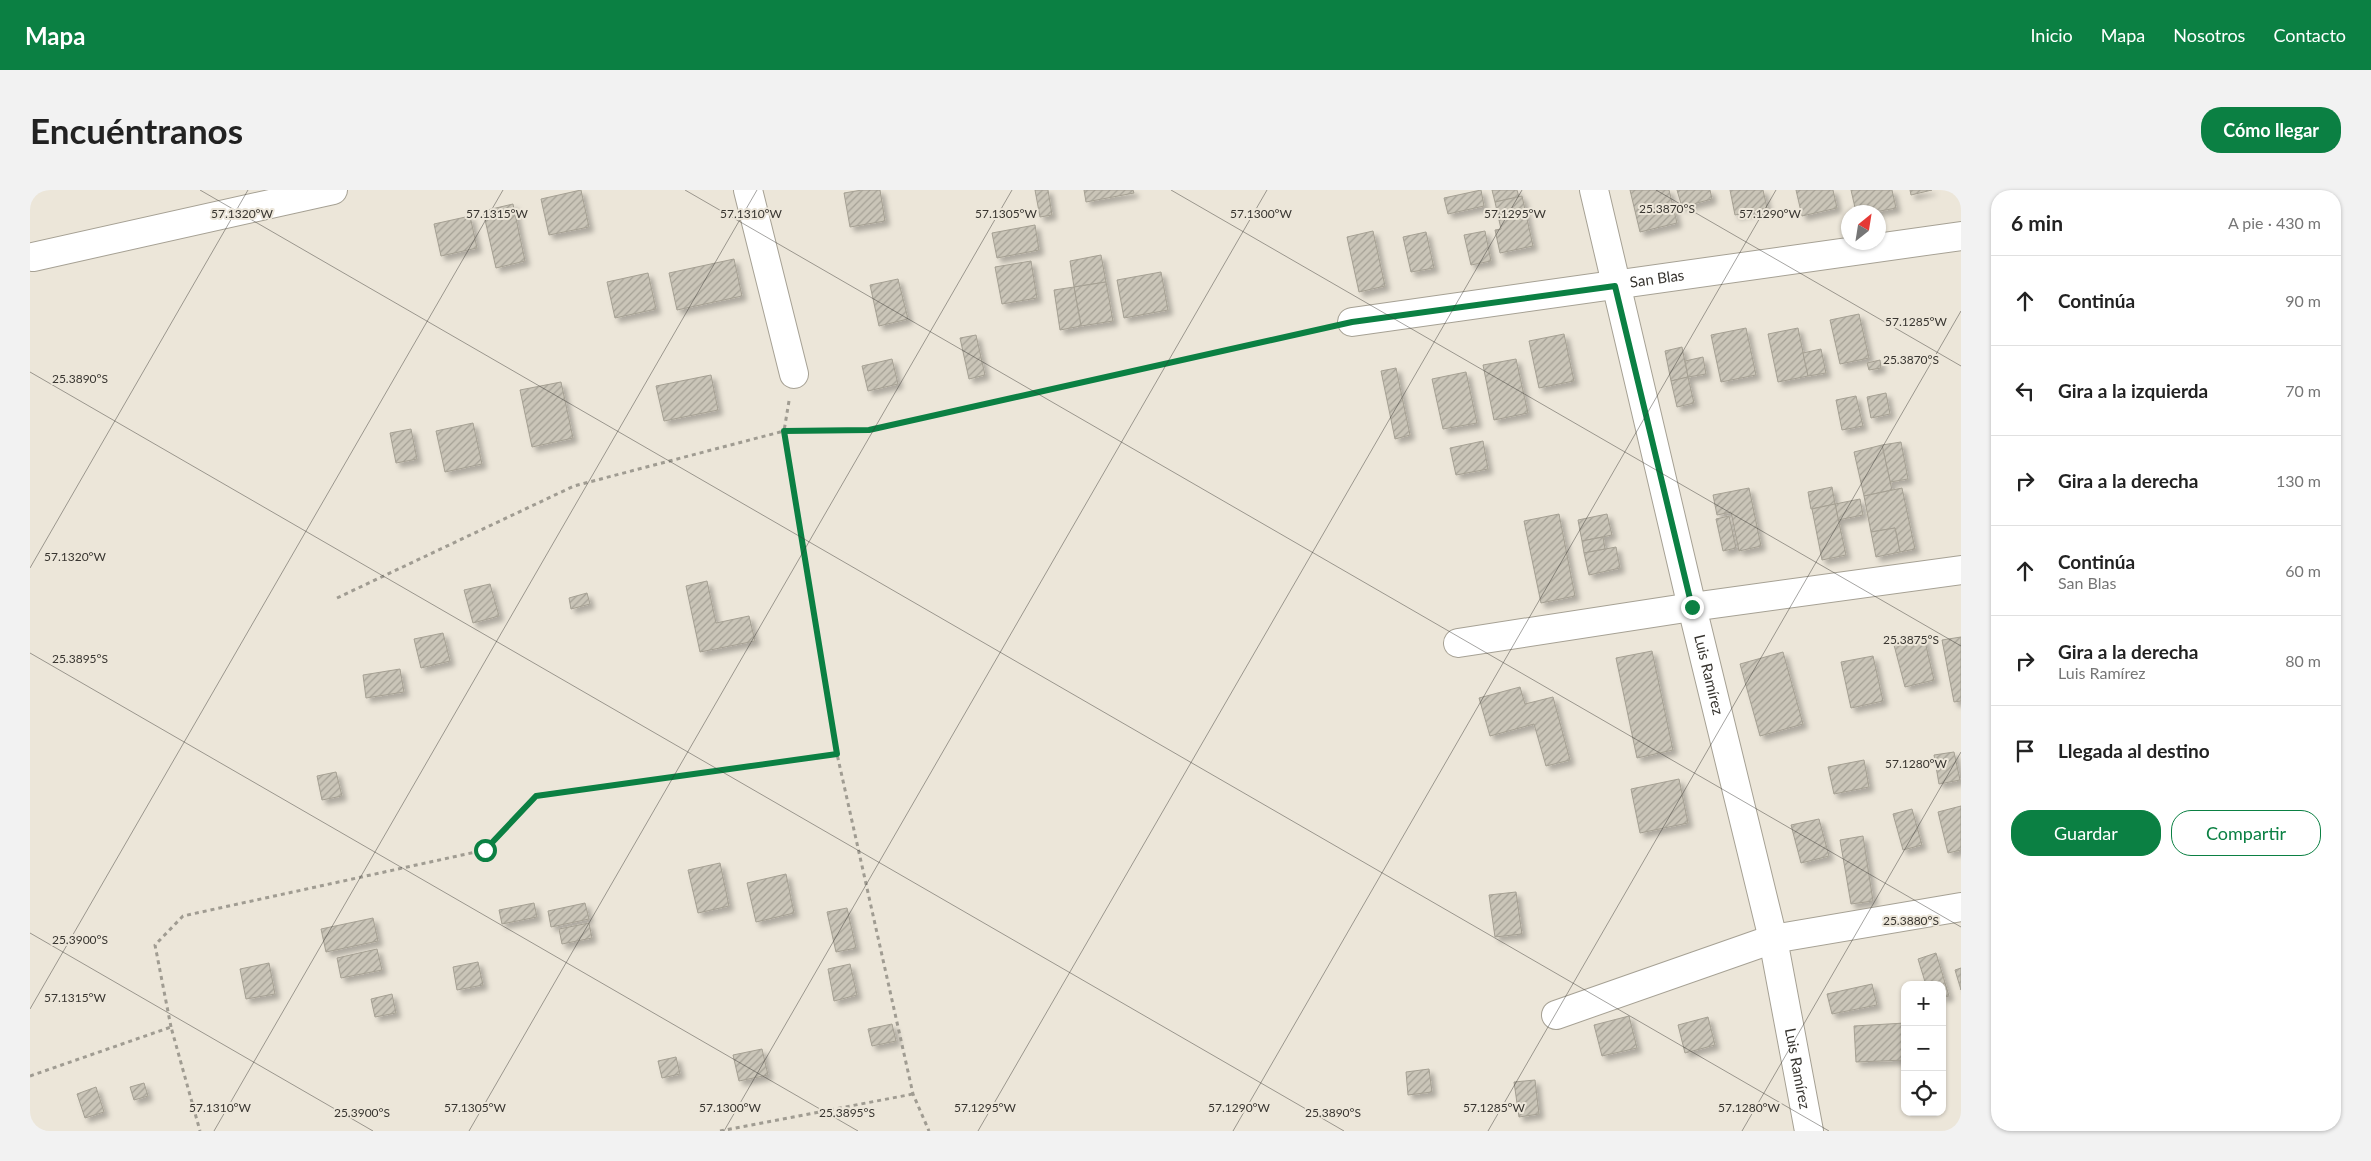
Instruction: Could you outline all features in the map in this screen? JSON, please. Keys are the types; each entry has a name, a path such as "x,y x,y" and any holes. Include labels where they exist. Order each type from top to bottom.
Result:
{"street":[{"path":"34,257 333,190"},
{"path":"748,190 794,374"},
{"name":"Luis Ramírez","path":"1594,190 1615,286 1773,939 1809,1131"},
{"name":"San Blas","path":"1352,322 1961,236"},
{"path":"1458,643 1692,607 1961,570"},
{"path":"1556,1015 1773,939 1961,907"}],"path":[{"path":"337,598 574,486 784,431 869,430 1352,322"},
{"path":"794,374 784,431 837,754 913,1094 928,1131"},
{"path":"200,1131 170,1027 156,945 183,916 485,850 536,796 837,754"},
{"path":"30,1076 170,1027"},
{"path":"720,1131 913,1094"}],"building":[{"path":"581,190 589,227 549,235 541,199"},
{"path":"880,190 885,221 850,227 844,193"},
{"path":"1035,190 1048,190 1052,215 1040,217"},
{"path":"1084,190 1133,190 1134,193 1086,202"},
{"path":"1481,190 1484,206 1448,214 1444,198"},
{"path":"1492,190 1517,190 1519,197 1495,202"},
{"path":"1630,190 1669,190 1677,223 1640,232"},
{"path":"1677,190 1710,190 1712,199 1682,207"},
{"path":"1730,190 1763,190 1767,208 1735,215"},
{"path":"1796,190 1833,190 1837,208 1802,216"},
{"path":"1851,190 1892,190 1896,208 1886,210 1886,205 1854,205"},
{"path":"1910,190 1932,190 1911,195"},
{"path":"1522,196 1533,246 1500,253 1495,230 1501,229 1495,202"},
{"path":"513,204 525,261 496,268 483,211"},
{"path":"470,216 477,248 441,256 434,224"},
{"path":"1035,225 1039,250 997,258 992,233"},
{"path":"1373,231 1385,286 1359,292 1347,237"},
{"path":"1485,231 1491,261 1471,265 1464,235"},
{"path":"1426,232 1434,268 1411,272 1403,237"},
{"path":"1101,255 1106,282 1074,287 1070,261"},
{"path":"734,259 742,296 677,310 669,273"},
{"path":"1031,261 1037,298 1002,304 995,267"},
{"path":"1161,272 1168,310 1124,318 1117,280"},
{"path":"648,273 656,309 615,318 607,282"},
{"path":"898,279 908,319 879,326 870,285"},
{"path":"1106,282 1113,321 1081,326 1074,287"},
{"path":"1074,287 1081,326 1060,330 1054,290"},
{"path":"1859,314 1869,358 1840,364 1830,320"},
{"path":"1746,328 1756,375 1721,382 1711,335"},
{"path":"1798,328 1808,376 1778,382 1768,334"},
{"path":"1564,334 1574,381 1539,388 1529,341"},
{"path":"976,335 985,375 969,379 960,338"},
{"path":"1682,347 1688,377 1671,381 1665,351"},
{"path":"1821,349 1826,373 1808,376 1803,353"},
{"path":"1703,357 1706,374 1688,377 1685,361"},
{"path":"892,359 898,384 868,391 862,366"},
{"path":"1516,359 1528,413 1494,420 1483,365"},
{"path":"1880,360 1881,368 1869,370 1867,363"},
{"path":"1396,368 1410,435 1395,439 1381,371"},
{"path":"1466,372 1477,423 1443,429 1432,379"},
{"path":"711,375 718,410 664,421 656,386"},
{"path":"1688,377 1694,403 1677,407 1671,381"},
{"path":"561,382 573,438 532,447 520,390"},
{"path":"1886,393 1890,414 1871,418 1867,397"},
{"path":"1856,396 1863,426 1842,430 1836,400"},
{"path":"473,423 482,464 445,472 436,431"},
{"path":"411,429 417,459 396,463 390,433"},
{"path":"1483,441 1488,469 1456,475 1450,448"},
{"path":"1901,442 1908,479 1890,482 1882,445"},
{"path":"1882,445 1892,490 1864,496 1854,452"},
{"path":"1832,487 1835,504 1811,509 1808,492"},
{"path":"1749,488 1761,546 1739,551 1731,512 1717,515 1713,495"},
{"path":"1902,488 1915,549 1900,552 1895,528 1871,532 1864,496"},
{"path":"1860,499 1863,515 1838,520 1835,504"},
{"path":"1835,504 1846,555 1822,560 1812,509"},
{"path":"1559,514 1575,596 1541,603 1524,521"},
{"path":"1607,514 1612,535 1582,541 1578,520"},
{"path":"1729,516 1736,548 1723,551 1716,519"},
{"path":"1895,528 1900,552 1876,557 1871,532"},
{"path":"1603,537 1605,549 1584,553 1582,541"},
{"path":"1616,547 1620,568 1589,575 1584,553"},
{"path":"707,581 716,623 749,616 755,641 700,652 686,586"},
{"path":"490,584 499,616 473,623 464,590"},
{"path":"587,593 590,604 571,609 569,598"},
{"path":"443,633 450,661 421,668 414,639"},
{"path":"1924,637 1934,680 1905,687 1894,645"},
{"path":"1961,637 1961,701 1954,702 1942,640"},
{"path":"1652,651 1673,750 1637,758 1616,658"},
{"path":"1783,652 1803,724 1760,736 1740,664"},
{"path":"1873,656 1883,701 1851,708 1841,662"},
{"path":"400,669 404,692 366,698 363,675"},
{"path":"1520,687 1525,704 1553,697 1570,760 1546,766 1534,724 1490,736 1479,698"},
{"path":"1954,752 1960,780 1939,784 1934,755"},
{"path":"1864,760 1869,787 1834,794 1828,767"},
{"path":"336,772 342,796 322,800 317,776"},
{"path":"1679,779 1688,823 1640,833 1631,789"},
{"path":"1961,806 1961,850 1948,853 1938,812"},
{"path":"1912,809 1922,845 1903,850 1893,814"},
{"path":"1819,819 1829,856 1801,863 1791,825"},
{"path":"1863,836 1873,901 1851,904 1840,840"},
{"path":"720,863 729,906 698,913 688,870"},
{"path":"786,874 794,913 756,922 747,883"},
{"path":"1516,892 1522,934 1495,937 1489,895"},
{"path":"534,903 537,917 502,924 499,910"},
{"path":"585,903 589,919 551,927 548,911"},
{"path":"847,908 856,948 836,952 827,912"},
{"path":"373,918 378,941 326,952 321,929"},
{"path":"589,923 592,938 562,944 559,929"},
{"path":"377,949 382,970 341,978 337,958"},
{"path":"1936,953 1944,981 1925,981 1918,959"},
{"path":"478,962 483,985 457,990 453,967"},
{"path":"269,963 275,994 246,999 240,969"},
{"path":"850,964 857,995 834,1001 828,969"},
{"path":"1961,968 1961,990 1955,970"},
{"path":"1872,984 1877,1005 1832,1014 1827,994"},
{"path":"1946,986 1949,996 1946,997"},
{"path":"392,994 396,1013 375,1017 371,999"},
{"path":"1629,1016 1637,1048 1602,1056 1594,1025"},
{"path":"1708,1017 1715,1045 1685,1053 1678,1025"},
{"path":"1901,1023 1901,1060 1856,1062 1854,1026"},
{"path":"892,1024 896,1041 872,1046 868,1029"},
{"path":"762,1049 768,1075 739,1081 733,1055"},
{"path":"676,1057 680,1074 662,1078 658,1061"},
{"path":"1429,1069 1432,1092 1408,1095 1406,1072"},
{"path":"1535,1080 1539,1114 1519,1117 1514,1082"},
{"path":"144,1083 148,1096 134,1100 130,1087"},
{"path":"96,1087 104,1112 85,1118 77,1094"}],"route":[{"path":"485,850 536,796 837,754 784,431 869,430 1352,322 1615,286 1692,607"}]}
